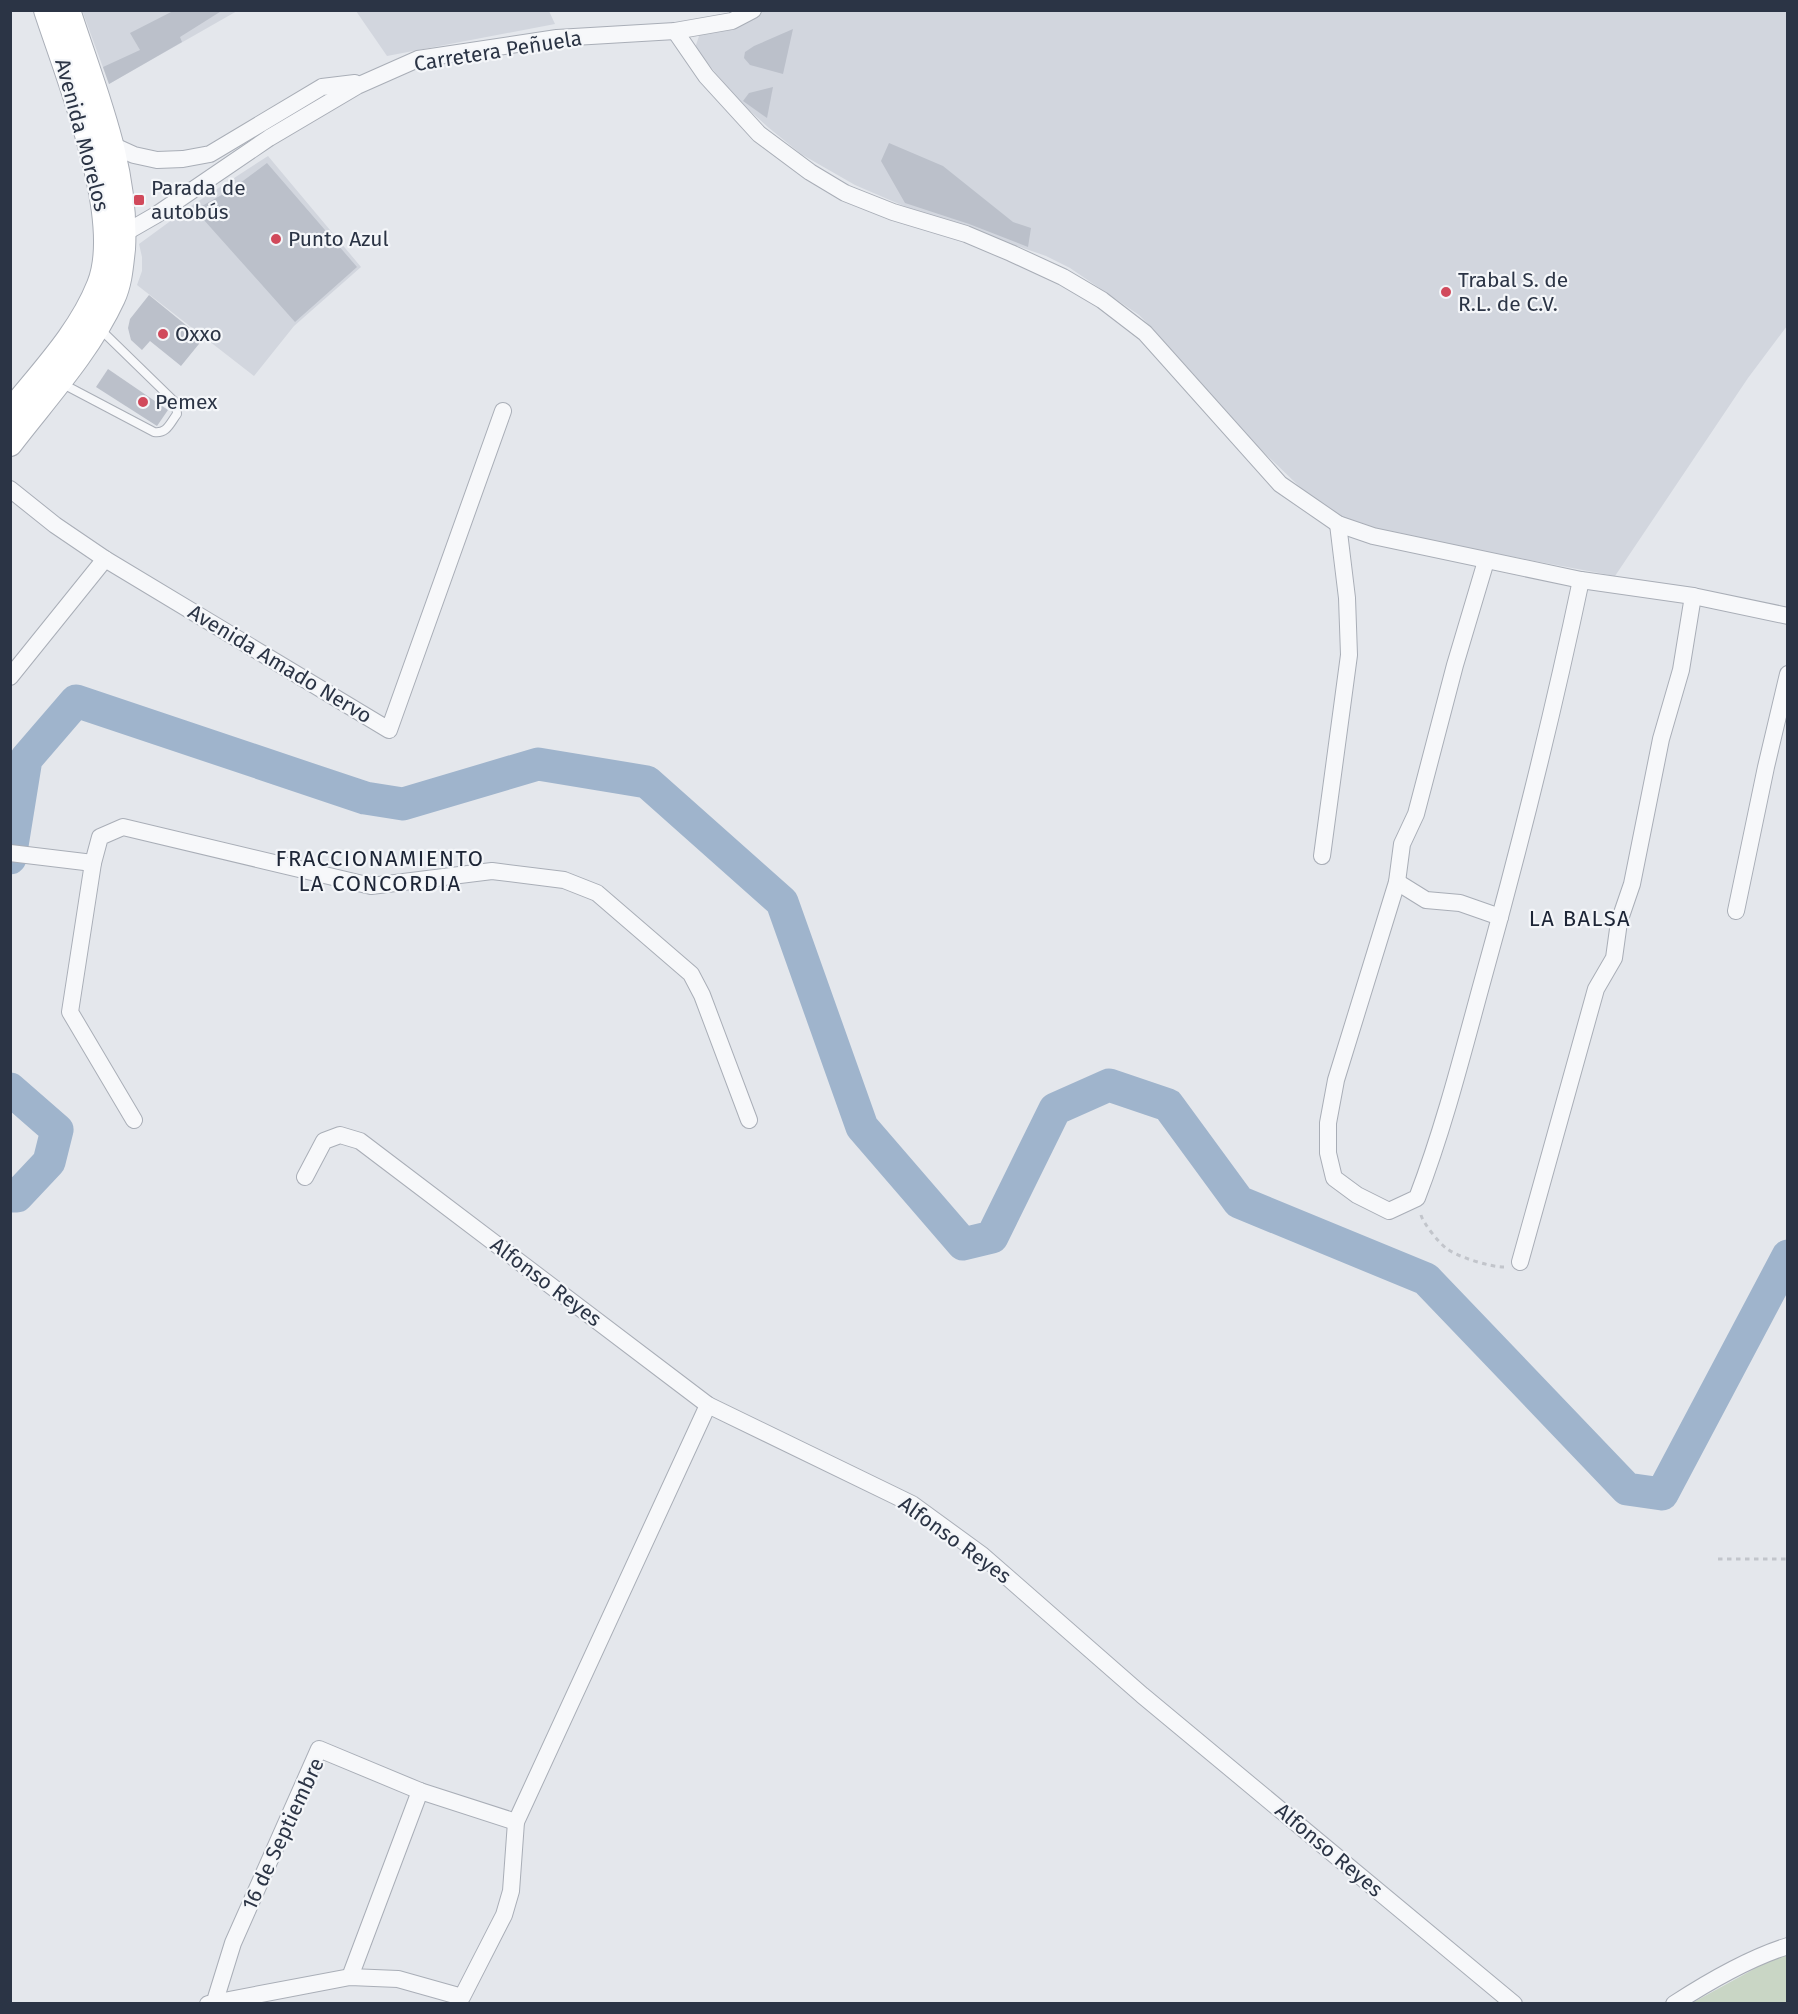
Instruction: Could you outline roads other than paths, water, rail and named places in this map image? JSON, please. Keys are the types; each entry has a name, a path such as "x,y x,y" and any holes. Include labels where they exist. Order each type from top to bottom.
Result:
{"main road":[{"name":"Avenida Morelos","path":"10,444 50,377 91,321 99,284 115,235 121,186 112,145 87,102 46,10"},
{"name":"Avenida Morelos","path":"68,10 87,102 101,189 115,235"},
{"name":"Avenida Morelos","path":"10,412 50,377"}],"street":[{"name":"Carretera Peñuela","path":"115,235 156,215 269,138 368,81 418,59 557,38 675,31 732,21 753,10"},
{"path":"675,31 706,76 759,134 810,172 845,193 864,201 892,212 966,234 1011,253 1063,277 1102,300 1145,333 1280,484 1338,524 1373,537 1486,561 1581,580 1693,596 1788,616"},
{"path":"112,145 134,155 158,160 183,159 210,154 322,87 368,81"},
{"name":"Avenida Amado Nervo","path":"10,489 55,525 105,559 389,730 503,411"},
{"path":"1322,856 1349,655 1347,598 1338,524"},
{"path":"10,677 105,559"},
{"path":"1486,561 1455,665 1416,814 1402,844 1397,882 1336,1080 1328,1124 1328,1153 1334,1178 1357,1195 1389,1211 1418,1198 1436,1148 1500,917 1555,701 1581,580"},
{"path":"1520,1262 1572,1067 1596,989 1614,958 1619,922 1632,884 1661,739 1681,670 1693,596"},
{"path":"1736,911 1788,674"},
{"path":"134,1120 70,1012 93,863 100,837 123,827 371,886 492,871 564,880 597,893 691,974 702,995 749,1120"},
{"path":"10,853 93,863"},
{"path":"1397,882 1426,900 1460,903 1500,917"},
{"name":"Alfonso Reyes","path":"305,1177 324,1141 340,1135 360,1141 708,1405 912,1504 982,1555 1142,1695 1514,2004"},
{"path":"211,2002 350,1977 398,1978 462,1997 504,1915 511,1891 516,1822 708,1405"},
{"name":"16 de Septiembre","path":"211,2002 233,1943 320,1749 420,1791"},
{"path":"350,1977 420,1791 516,1822"},
{"path":"1674,2004 1694,1991 1772,1951 1788,1946"}],"lane":[{"path":"50,377 154,432 166,431 177,414 176,403 91,321"}],"waterway":[{"path":"10,858 26,759 76,701 365,798 403,804 538,764 647,782 782,902 862,1127 963,1244 992,1237 1055,1109 1109,1085 1168,1105 1239,1202 1426,1279 1627,1489 1662,1494 1788,1256"},
{"path":"10,1089 57,1130 49,1162 17,1196 10,1196"}],"place":[{"name":"Parada de autobús","path":"139,200"},
{"name":"Punto Azul","path":"276,239"},
{"name":"Trabal S. de R.L. de C.V.","path":"1446,292"},
{"name":"Oxxo","path":"163,334"},
{"name":"Pemex","path":"143,402"}],"district":[{"name":"FRACCIONAMIENTO LA CONCORDIA","path":"380,870"},
{"name":"LA BALSA","path":"1580,918"}]}
